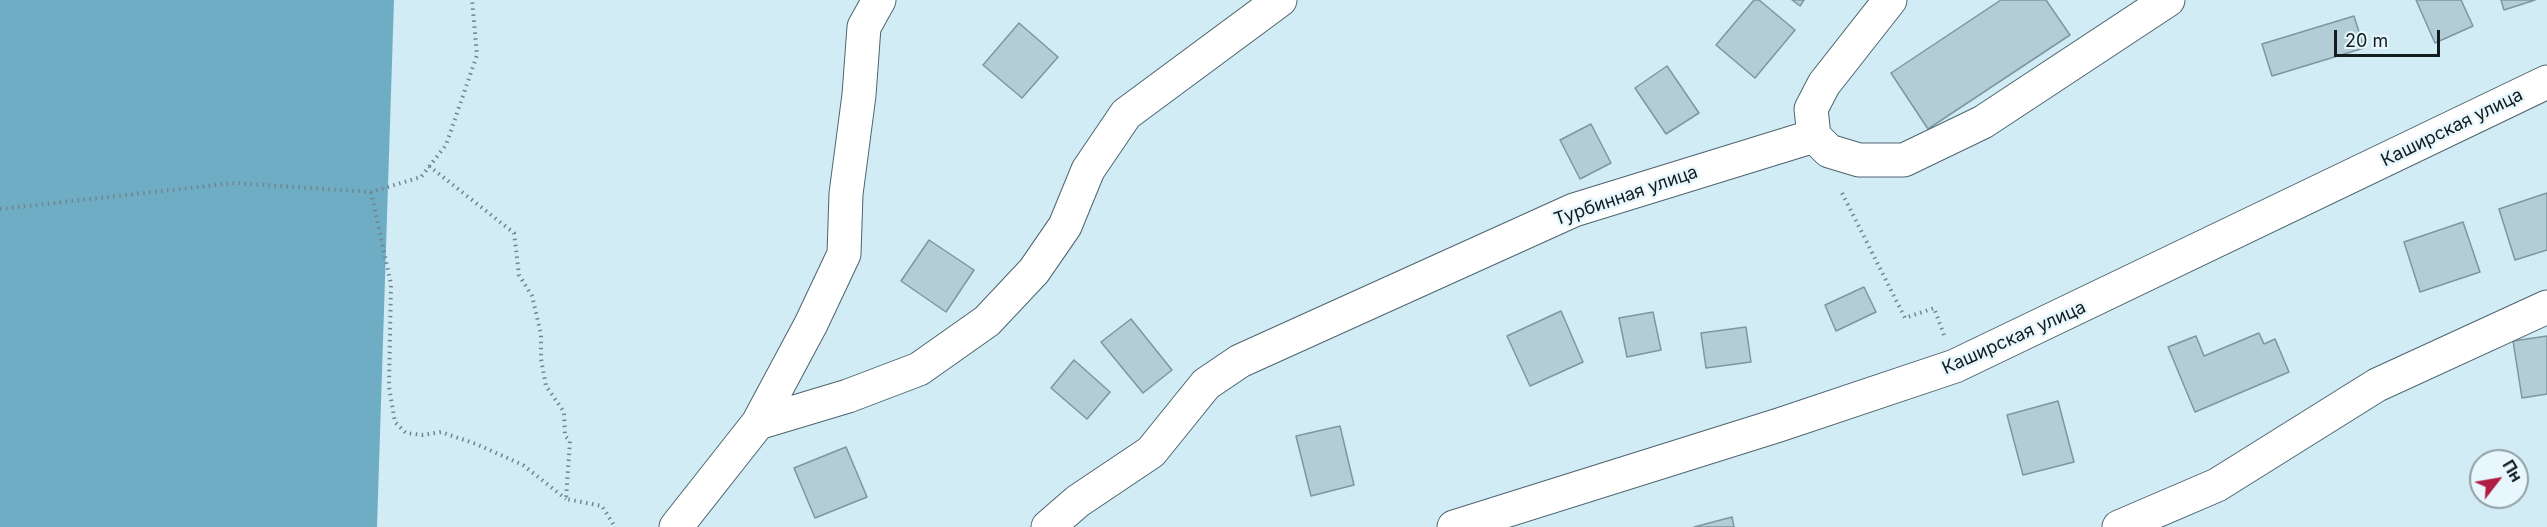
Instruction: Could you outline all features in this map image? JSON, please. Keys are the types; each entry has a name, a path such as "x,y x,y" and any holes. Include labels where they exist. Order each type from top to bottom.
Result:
{"street":[{"path":"676,527 758,423 811,324 844,254 846,194 859,95 864,27 879,0"},
{"path":"758,423 848,396 919,369 987,321 1034,271 1065,226 1088,170 1126,114 1280,0"},
{"path":"1890,0 1824,84 1811,109 1814,135 1829,151 1859,160 1904,160 1983,122 2168,0"},
{"name":"Каширская улица","path":"1454,527 1779,425 1955,366 2123,288 2547,82"},
{"name":"Турбинная улица","path":"1048,527 1078,501 1151,452 1206,384 1240,361 1574,210 1814,135"},
{"path":"2119,527 2217,485 2377,385 2547,307"}],"path":[{"path":"0,209 235,183 371,192 421,177 446,145 477,55 472,0"},
{"path":"429,166 514,233 519,275 532,296 541,334 541,359 546,386 564,412 565,436 570,441 566,499"},
{"path":"1841,189 1905,318 1934,308 1955,366"},
{"path":"371,192 392,284 389,387 395,422 406,433 423,435 441,432 476,444 523,465 566,499 602,506 615,527"}],"shaded area":[{"path":"0,0 394,0 377,527 0,527"}],"building":[{"path":"1754,0 1759,0 1795,30 1755,78 1716,45"},
{"path":"1792,0 1804,0 1800,6"},
{"path":"2001,0 2046,0 2070,35 1928,129 1891,73"},
{"path":"2416,0 2461,0 2473,26 2435,43"},
{"path":"2501,0 2535,0 2504,10"},
{"path":"2354,16 2364,48 2272,76 2262,44"},
{"path":"1019,23 1058,57 1022,98 983,65"},
{"path":"1667,66 1699,113 1666,134 1635,88"},
{"path":"1591,124 1611,163 1580,179 1560,140"},
{"path":"2547,193 2547,250 2515,260 2499,209"},
{"path":"2463,222 2480,272 2420,292 2404,242"},
{"path":"929,240 974,270 946,312 901,281"},
{"path":"1864,287 1876,312 1836,331 1825,305"},
{"path":"1561,311 1583,362 1530,386 1507,336"},
{"path":"1653,312 1661,350 1627,357 1619,318"},
{"path":"1131,319 1172,370 1143,393 1101,342"},
{"path":"1746,327 1751,362 1706,368 1701,333"},
{"path":"2259,333 2264,344 2275,339 2289,372 2195,412 2168,347 2196,336 2204,356"},
{"path":"2547,336 2547,394 2522,398 2513,341"},
{"path":"1074,360 1110,392 1087,419 1051,388"},
{"path":"2058,401 2074,462 2023,475 2007,415"},
{"path":"1340,426 1354,485 1311,496 1296,436"},
{"path":"846,447 867,497 815,518 794,468"},
{"path":"1732,517 1734,527 1694,527"}]}
